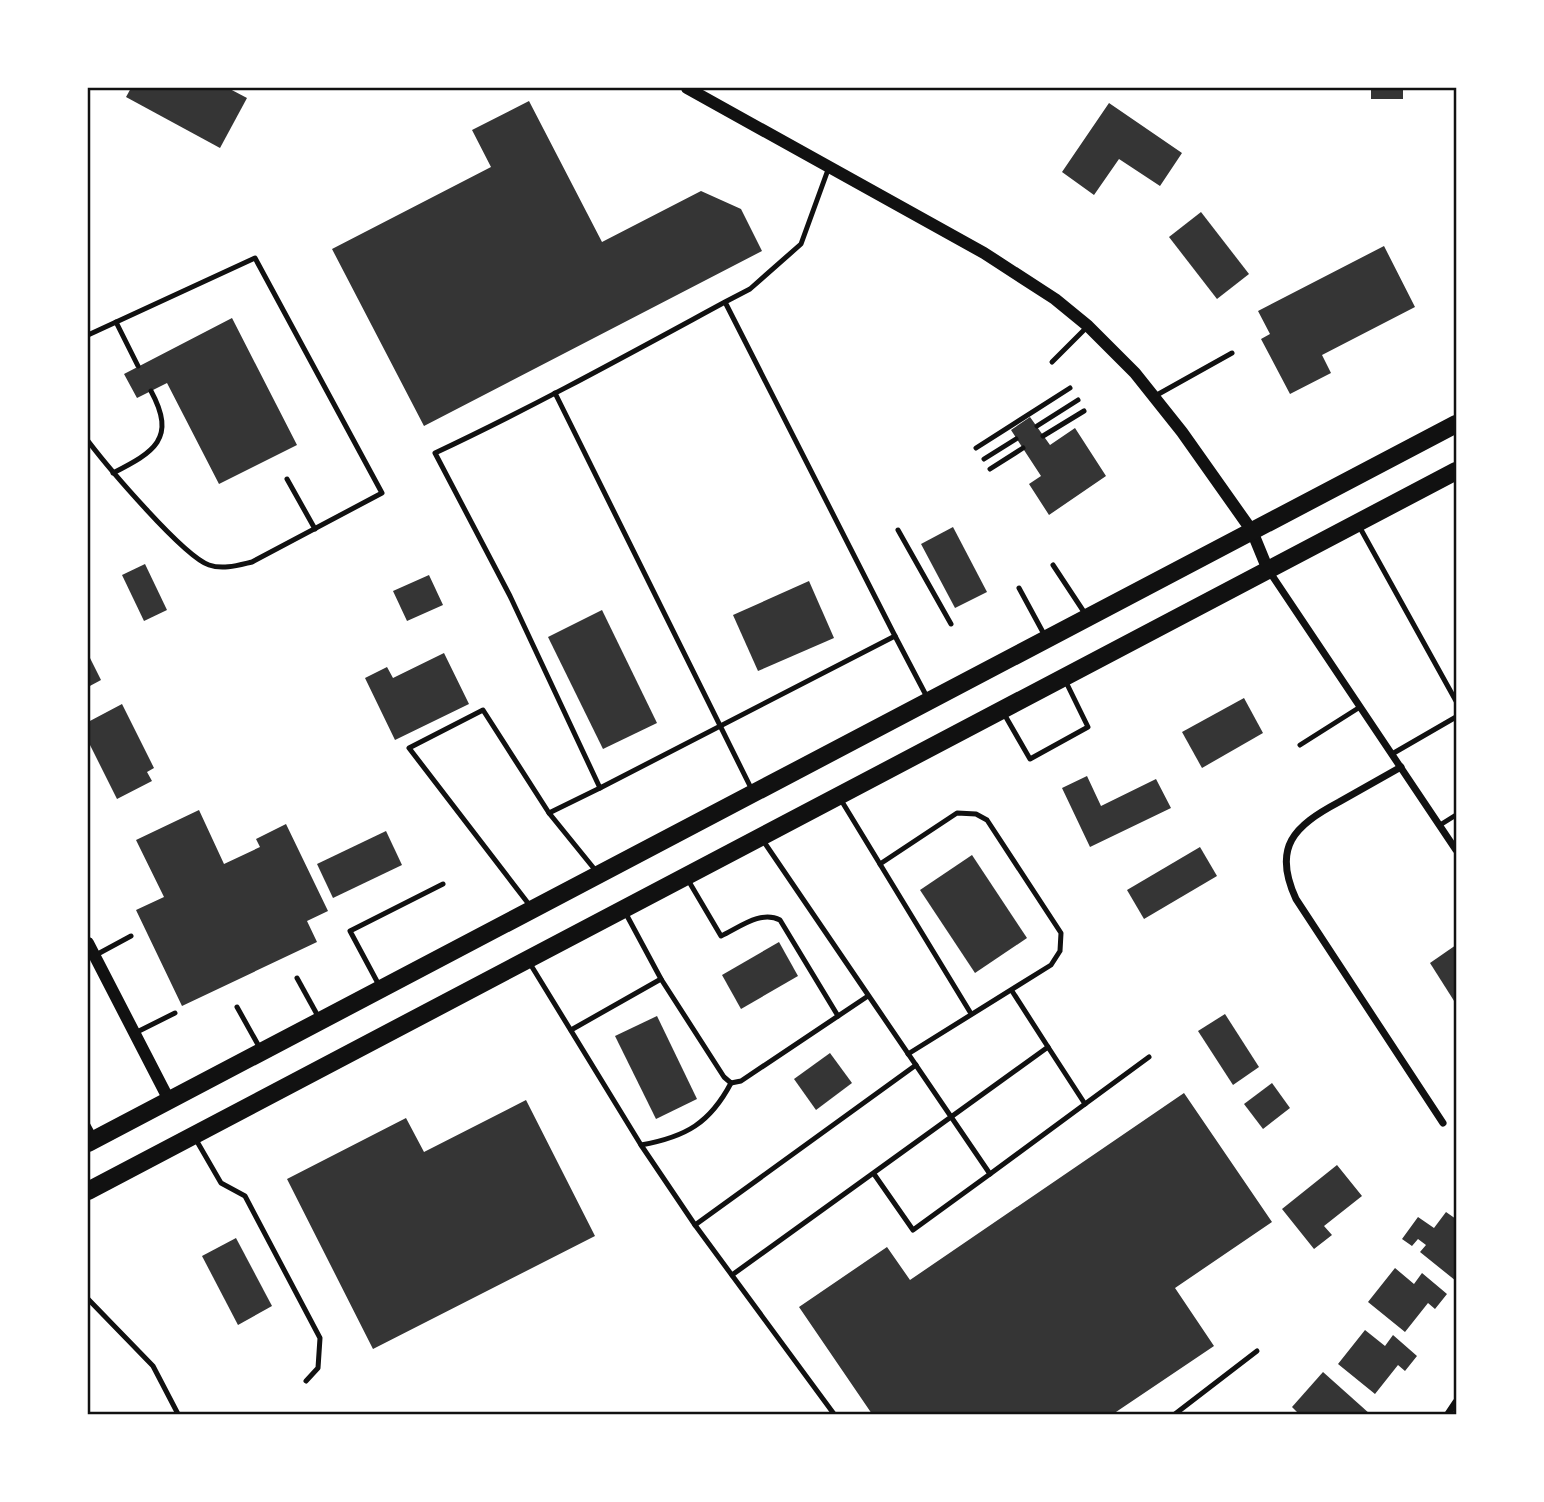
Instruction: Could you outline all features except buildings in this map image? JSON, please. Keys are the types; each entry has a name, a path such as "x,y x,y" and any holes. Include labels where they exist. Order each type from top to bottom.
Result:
{"main road":[{"path":"90,1136 169,1100 321,1021 1457,424"},
{"path":"88,1191 1457,471"}],"street":[{"path":"687,88 1020,275 1088,326 1155,396 1252,531 1268,570 1457,850"},
{"path":"1401,767 1309,818 1296,830 1288,846 1286,869 1296,900 1443,1123"},
{"path":"88,943 169,1100"},
{"path":"1448,1415 1457,1402"}],"lane":[{"path":"600,788 510,596 435,453 555,393 750,289 800,244 829,167"},
{"path":"88,335 255,258 382,493 252,562 232,567 210,566 194,556 113,473 88,441"},
{"path":"724,302 929,701"},
{"path":"116,322 138,366"},
{"path":"1052,362 1088,326"},
{"path":"1155,396 1232,353"},
{"path":"976,448 1070,388"},
{"path":"113,473 146,456 158,444 164,424 160,407 151,391"},
{"path":"555,393 754,793"},
{"path":"1037,426 1077,400"},
{"path":"1044,436 1084,411"},
{"path":"984,459 1016,439"},
{"path":"990,470 1023,449"},
{"path":"287,479 315,529"},
{"path":"1357,523 1457,701"},
{"path":"898,530 951,624"},
{"path":"1053,565 1088,617"},
{"path":"1019,588 1047,639"},
{"path":"549,813 722,728 895,636"},
{"path":"1002,710 1030,759 1088,727 1064,677"},
{"path":"1300,745 1360,707"},
{"path":"533,909 409,748 483,710 549,813 599,874"},
{"path":"1392,754 1457,718"},
{"path":"839,796 970,1012"},
{"path":"880,864 957,813 976,814 988,820 1061,933 1060,951 1051,965 1012,991 970,1012 908,1054"},
{"path":"1440,825 1457,815"},
{"path":"761,837 990,1174"},
{"path":"687,877 721,936 761,916 780,920 838,1016"},
{"path":"381,989 349,931 443,884"},
{"path":"623,909 661,979 724,1077 731,1083"},
{"path":"94,956 131,936"},
{"path":"528,959 641,1144 695,1225 834,1415"},
{"path":"297,978 321,1021"},
{"path":"571,1030 661,979"},
{"path":"1012,991 1085,1104"},
{"path":"641,1144 671,1137 706,1120 731,1083 741,1081 868,996"},
{"path":"237,1007 261,1052"},
{"path":"135,1033 174,1013"},
{"path":"732,1275 1048,1047"},
{"path":"874,1174 914,1230 1149,1057"},
{"path":"695,1225 916,1065"},
{"path":"193,1135 221,1182 244,1196 320,1338 318,1368 306,1381"},
{"path":"88,1299 153,1366 178,1415"},
{"path":"1175,1415 1257,1351"}]}
